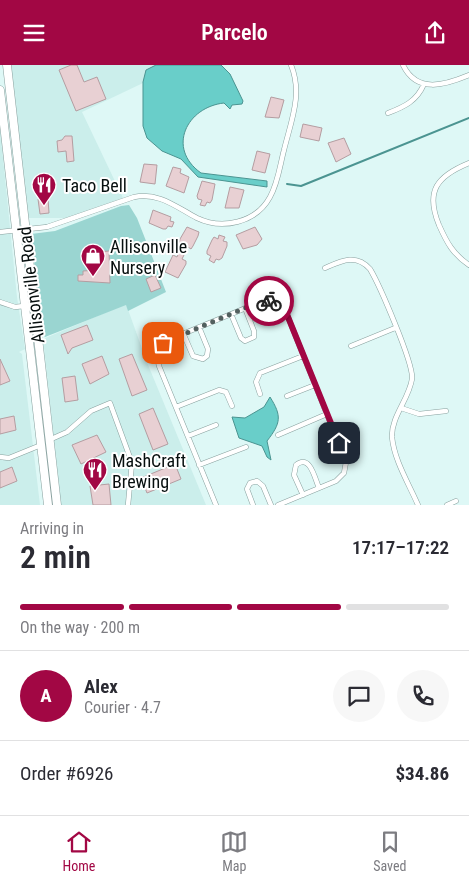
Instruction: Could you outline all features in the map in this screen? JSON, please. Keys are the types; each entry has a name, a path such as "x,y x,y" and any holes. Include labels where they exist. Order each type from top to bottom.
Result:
{"main road":[{"name":"Allisonville Road","path":"7,65 14,137 24,306 45,442 57,505"},
{"name":"Allisonville Road","path":"0,91 3,137 33,305 45,442 48,505"}],"street":[{"path":"0,232 47,227 134,197 146,195 164,199 198,218 214,224 230,223 252,216 269,199 277,179 297,92 291,65"},
{"path":"403,65 410,76 424,85 445,85 469,75"},
{"path":"388,113 410,103 419,95 424,85"},
{"path":"3,137 14,137"},
{"path":"469,163 444,175 436,187 433,200 435,215 448,246 454,254 469,265"},
{"path":"325,268 351,259 367,265 373,273 409,361 412,376 393,427 393,442 418,505"},
{"path":"216,505 157,355 163,343 263,301 274,302 286,312 344,457 346,467 339,479 278,505"},
{"path":"0,302 15,307 33,305"},
{"path":"231,314 241,338 245,341 250,340 254,337 254,331 245,308"},
{"path":"184,333 193,356 203,359 207,357 208,351 199,327"},
{"path":"351,346 395,329"},
{"path":"260,394 256,382 260,373 303,356"},
{"path":"287,396 315,385"},
{"path":"176,407 219,390 226,392 232,406"},
{"path":"0,457 9,457 67,432 90,411 110,403 132,463 128,505"},
{"path":"401,408 419,414 446,411"},
{"path":"278,435 327,414"},
{"path":"188,436 216,425"},
{"path":"199,465 246,447"},
{"path":"303,495 294,472 296,465 300,462 306,462 310,465 319,489"},
{"path":"253,505 247,489 250,483 255,481 263,486 271,505"},
{"path":"448,505 456,501"}],"shaded area":[{"path":"11,65 181,65 82,112 123,198 69,218 27,218"},
{"path":"156,65 221,65 230,74 243,101 242,104 232,105 230,109 224,103 211,106 200,112 191,120 186,130 183,141 185,152 190,163 201,173 267,181 267,187 198,177 181,159 162,151 147,138 143,126 143,82 146,70"},
{"path":"0,128 17,297 25,349 19,352 22,354 40,505 0,505"},
{"path":"129,205 137,218 166,292 128,311 126,305 45,337 42,333 31,234 55,231 121,206"},
{"path":"126,304 144,354 146,354 148,359 146,360 206,505 61,505 43,339"},
{"path":"270,397 277,409 278,415 275,429 267,441 271,460 267,457 262,446 239,438 232,417 245,418 264,407"}],"building":[{"path":"71,65 77,65 84,82 97,77 106,99 76,111 59,70"},
{"path":"271,97 284,100 279,118 265,117"},
{"path":"303,124 322,128 319,141 300,137"},
{"path":"65,136 72,136 74,161 67,162 66,151 58,152 57,141 62,140"},
{"path":"344,138 351,154 336,162 328,143"},
{"path":"257,151 270,154 265,173 252,170"},
{"path":"144,164 157,165 155,184 140,182"},
{"path":"173,167 181,169 180,173 189,177 184,193 166,186"},
{"path":"202,181 215,184 212,200 210,203 207,202 205,206 200,205 202,200 198,199 197,196"},
{"path":"230,187 244,190 239,208 225,208"},
{"name":"Taco Bell","path":"48,198 49,213 40,214 38,199"},
{"path":"153,210 171,217 170,221 174,222 172,227 168,226 166,229 163,229 149,223"},
{"path":"187,227 199,232 193,246 191,249 188,247 182,259 186,261 186,264 178,278 165,272 173,255 177,257 182,245 179,244 180,239"},
{"path":"255,227 262,239 257,245 243,249 236,235"},
{"path":"219,235 225,237 223,241 227,242 227,246 222,258 216,259 214,263 209,260 211,256 207,254 207,251 214,237 218,239"},
{"path":"109,251 110,283 78,281 78,275 83,275 83,271 98,270 98,252"},
{"path":"155,275 161,288 151,292 146,279"},
{"path":"87,325 93,340 72,348 68,354 61,335"},
{"path":"132,354 147,390 132,396 119,359"},
{"path":"102,356 109,374 90,384 82,364"},
{"path":"0,359 10,381 0,385"},
{"path":"75,376 78,400 65,402 62,378"},
{"path":"153,408 168,444 153,450 139,414"},
{"path":"14,416 16,430 0,434 0,419"},
{"path":"97,435 106,452 81,464 72,445"},
{"path":"175,464 181,479 147,493 141,478"},
{"path":"12,467 17,481 0,488 0,472"},
{"path":"109,484 111,505 93,505 90,486"}],"waterway":[{"path":"287,184 301,186 469,118"}],"way so far":[{"path":"163,343 168,339 245,308 263,301 269,301"}],"place":[{"name":"Taco Bell","path":"44,206"},
{"name":"Allisonville Nursery","path":"93,277"},
{"name":"MashCraft Brewing","path":"95,491"}],"route":[{"path":"269,301 279,304 286,312 339,443"}]}
